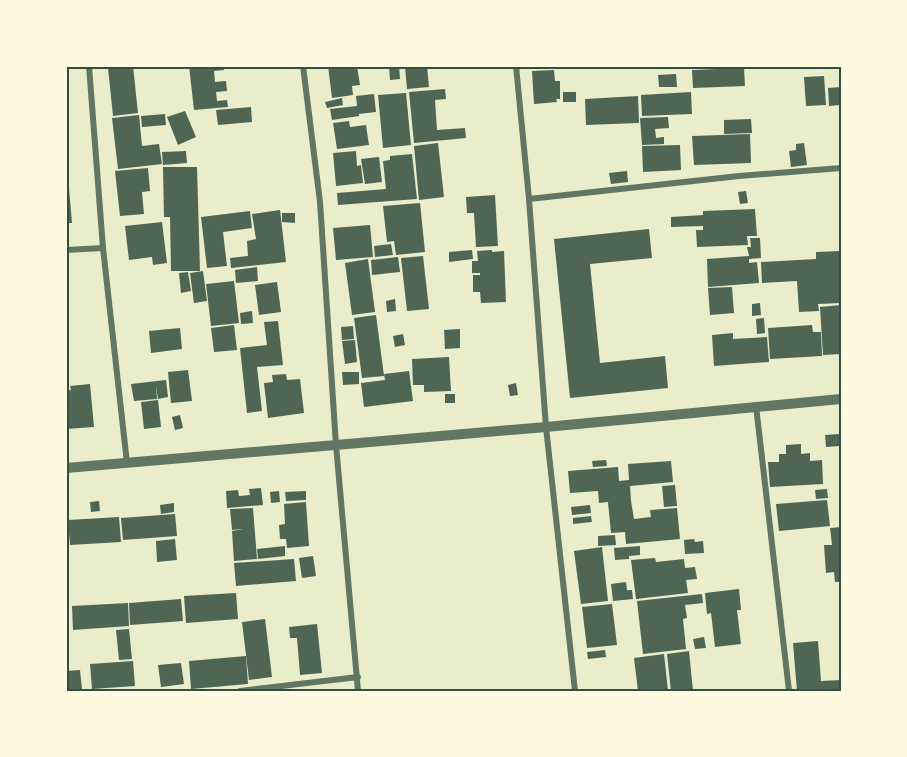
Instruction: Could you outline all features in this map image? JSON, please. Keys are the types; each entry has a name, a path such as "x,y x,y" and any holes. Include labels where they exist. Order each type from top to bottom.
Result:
{"street":[{"path":"89,66 103,248 127,463"},
{"path":"303,66 320,202 336,445 358,691"},
{"path":"516,66 529,199 546,427 575,691"},
{"path":"529,199 739,176 841,168"},
{"path":"66,250 103,248"},
{"path":"66,468 841,399"},
{"path":"756,406 787,690"},
{"path":"240,691 357,676"}],"building":[{"path":"133,66 138,113 113,116 108,68"},
{"path":"189,66 224,66 224,70 214,71 215,82 226,81 227,91 216,92 217,101 227,100 228,107 194,110"},
{"path":"328,66 357,66 360,85 352,86 353,95 332,98"},
{"path":"389,66 399,66 400,79 390,80"},
{"path":"405,66 427,66 429,87 407,89"},
{"path":"744,68 745,86 693,88 692,70"},
{"path":"554,70 555,81 560,81 560,99 556,99 557,102 534,104 532,71"},
{"path":"676,74 677,87 659,87 658,75"},
{"path":"824,76 826,105 806,106 804,77"},
{"path":"841,87 841,105 829,106 828,88"},
{"path":"445,89 446,99 435,100 437,130 465,128 466,138 414,143 409,92"},
{"path":"563,92 576,92 576,102 563,102"},
{"path":"691,92 692,114 642,116 641,95"},
{"path":"406,93 411,145 383,148 378,95"},
{"path":"374,94 376,112 332,120 330,109 357,106 356,96"},
{"path":"638,96 639,123 586,125 585,99"},
{"path":"342,98 343,105 327,108 325,102"},
{"path":"251,107 252,122 218,125 216,110"},
{"path":"185,111 196,137 178,145 167,117"},
{"path":"165,114 166,125 142,127 141,116"},
{"path":"139,115 142,146 159,144 162,164 118,169 112,118"},
{"path":"668,117 669,128 655,129 656,138 664,137 664,144 642,145 640,118"},
{"path":"751,119 752,133 724,134 724,120"},
{"path":"349,121 350,127 366,125 369,145 337,149 333,123"},
{"path":"750,134 751,163 694,165 692,136"},
{"path":"438,143 444,197 419,200 414,146"},
{"path":"804,143 807,165 791,167 789,151 796,150 796,144"},
{"path":"680,145 681,170 643,172 642,146"},
{"path":"186,151 187,163 163,165 162,152"},
{"path":"356,151 357,166 361,165 363,183 336,186 333,153"},
{"path":"412,154 417,199 338,205 337,193 386,189 383,161 390,160 390,156"},
{"path":"379,157 382,182 365,184 361,159"},
{"path":"163,167 197,167 200,271 171,271 170,217 164,217"},
{"path":"148,168 150,191 142,192 144,214 120,216 115,171"},
{"path":"627,171 628,182 611,184 609,173"},
{"path":"66,177 68,177 72,223 66,223"},
{"path":"746,191 748,203 740,204 738,192"},
{"path":"495,195 498,246 476,247 474,213 467,213 466,197"},
{"path":"420,203 425,252 396,255 394,241 387,242 383,206"},
{"path":"755,209 757,236 747,236 748,245 697,247 696,230 703,230 703,226 671,227 671,217 703,215 703,211"},
{"path":"280,210 286,262 231,268 230,258 248,256 247,241 256,239 252,214"},
{"path":"250,211 252,228 223,232 227,266 207,268 201,217"},
{"path":"282,213 295,213 295,223 282,222"},
{"path":"162,222 167,263 153,265 152,257 129,260 125,226"},
{"path":"370,225 373,257 336,260 333,228"},
{"path":"649,229 652,258 590,264 600,363 665,356 668,388 570,398 554,239"},
{"path":"750,238 760,238 761,258 749,259 749,263 757,262 759,283 708,287 707,259 749,256 747,247 751,247"},
{"path":"391,244 393,255 375,257 374,246"},
{"path":"472,250 473,259 449,262 449,252"},
{"path":"492,250 492,252 504,251 506,302 481,303 480,292 473,292 473,275 480,275 480,273 472,273 472,261 478,261 477,251"},
{"path":"841,251 841,303 818,304 819,311 799,312 797,281 762,283 761,262 816,259 816,252"},
{"path":"423,256 429,309 407,311 401,258"},
{"path":"398,257 400,272 372,275 371,260"},
{"path":"368,259 375,312 352,315 345,263"},
{"path":"257,267 258,281 236,283 235,270"},
{"path":"203,271 207,301 194,303 190,273"},
{"path":"188,272 191,291 181,293 179,273"},
{"path":"234,281 239,323 211,326 206,284"},
{"path":"277,282 281,312 259,315 255,285"},
{"path":"732,287 734,313 710,315 708,288"},
{"path":"395,299 396,311 387,312 386,301"},
{"path":"760,303 761,315 752,316 752,304"},
{"path":"841,305 841,354 823,355 820,307"},
{"path":"252,311 253,323 241,324 240,313"},
{"path":"376,315 384,376 362,378 354,318"},
{"path":"764,318 765,333 757,334 756,319"},
{"path":"278,321 283,365 257,367 262,411 247,413 240,348 267,345 264,322"},
{"path":"234,325 237,350 214,352 211,328"},
{"path":"812,325 813,332 821,332 822,356 770,359 768,328"},
{"path":"353,326 354,339 342,340 341,327"},
{"path":"180,328 182,349 151,353 149,331"},
{"path":"460,329 460,348 445,349 444,330"},
{"path":"733,333 733,339 767,337 769,362 714,366 712,335"},
{"path":"403,334 405,345 395,347 393,336"},
{"path":"355,340 357,362 345,364 342,341"},
{"path":"449,357 451,391 424,392 424,385 413,385 412,359"},
{"path":"188,370 192,401 171,403 168,372"},
{"path":"409,371 413,401 364,407 361,383 385,380 384,374"},
{"path":"342,372 359,372 359,384 343,385"},
{"path":"286,374 287,380 300,379 304,413 268,418 264,383 273,382 272,375"},
{"path":"166,380 168,397 158,399 156,386 157,399 134,401 131,384"},
{"path":"516,383 518,395 510,396 508,385"},
{"path":"90,384 94,427 66,429 66,391 71,390 70,386"},
{"path":"445,394 455,394 455,403 445,403"},
{"path":"158,400 161,427 144,429 141,402"},
{"path":"180,415 183,428 175,430 172,417"},
{"path":"839,434 840,446 826,447 825,435"},
{"path":"801,444 801,454 810,453 810,461 822,460 823,484 770,487 768,462 779,462 779,454 786,454 786,445"},
{"path":"606,460 607,466 593,467 592,461"},
{"path":"671,461 673,482 630,486 631,501 634,519 651,517 650,510 677,508 680,539 626,544 625,532 611,533 608,502 599,503 598,491 570,493 568,471 618,467 619,481 629,480 628,464"},
{"path":"675,485 677,506 664,507 662,486"},
{"path":"261,488 263,505 227,508 226,491 238,490 239,496 250,495 249,489"},
{"path":"827,489 828,498 816,499 815,490"},
{"path":"279,491 280,502 271,503 270,492"},
{"path":"306,491 306,500 286,501 285,492"},
{"path":"827,500 830,526 779,531 776,504"},
{"path":"99,501 100,511 91,512 90,502"},
{"path":"306,502 309,546 287,548 286,539 280,539 279,525 285,524 284,504"},
{"path":"174,503 174,512 161,514 160,505"},
{"path":"590,505 591,513 572,515 571,507"},
{"path":"253,508 257,559 234,561 232,531 243,529 232,530 230,509"},
{"path":"175,514 177,536 123,540 121,518"},
{"path":"591,516 592,522 573,524 573,518"},
{"path":"119,517 121,542 70,545 68,520"},
{"path":"841,527 841,582 835,582 834,572 826,573 824,545 832,545 830,528"},
{"path":"615,535 616,545 598,546 598,536"},
{"path":"175,539 177,560 157,562 156,541"},
{"path":"694,539 695,542 703,541 704,553 685,554 684,540"},
{"path":"285,546 285,556 258,559 257,549"},
{"path":"640,546 640,555 615,560 614,548"},
{"path":"602,547 608,601 581,604 574,551"},
{"path":"313,556 316,576 302,578 299,558"},
{"path":"655,558 656,562 684,559 685,568 695,567 697,579 686,580 688,593 636,599 631,560"},
{"path":"294,559 296,581 236,586 234,563"},
{"path":"626,582 627,590 632,590 633,599 613,601 611,584"},
{"path":"739,589 741,610 737,610 741,644 715,647 711,613 707,614 705,593"},
{"path":"236,593 238,619 186,623 184,596"},
{"path":"702,594 703,603 685,605 687,618 683,619 686,649 643,654 637,601"},
{"path":"181,599 183,621 130,625 129,603"},
{"path":"128,603 129,626 73,630 72,606"},
{"path":"612,604 617,645 587,648 582,607"},
{"path":"265,619 272,677 249,680 242,622"},
{"path":"317,624 322,673 300,675 297,638 290,638 289,627"},
{"path":"129,629 132,659 119,660 116,630"},
{"path":"704,637 706,648 695,649 693,639"},
{"path":"818,641 821,681 841,680 841,691 797,691 793,643"},
{"path":"605,650 606,657 588,659 587,652"},
{"path":"689,651 693,691 671,691 667,654"},
{"path":"664,654 668,691 638,691 634,658"},
{"path":"246,656 248,684 191,689 189,661"},
{"path":"133,661 135,686 92,689 90,664"},
{"path":"181,663 184,684 161,687 158,665"},
{"path":"80,670 82,689 66,690 66,671"}]}
